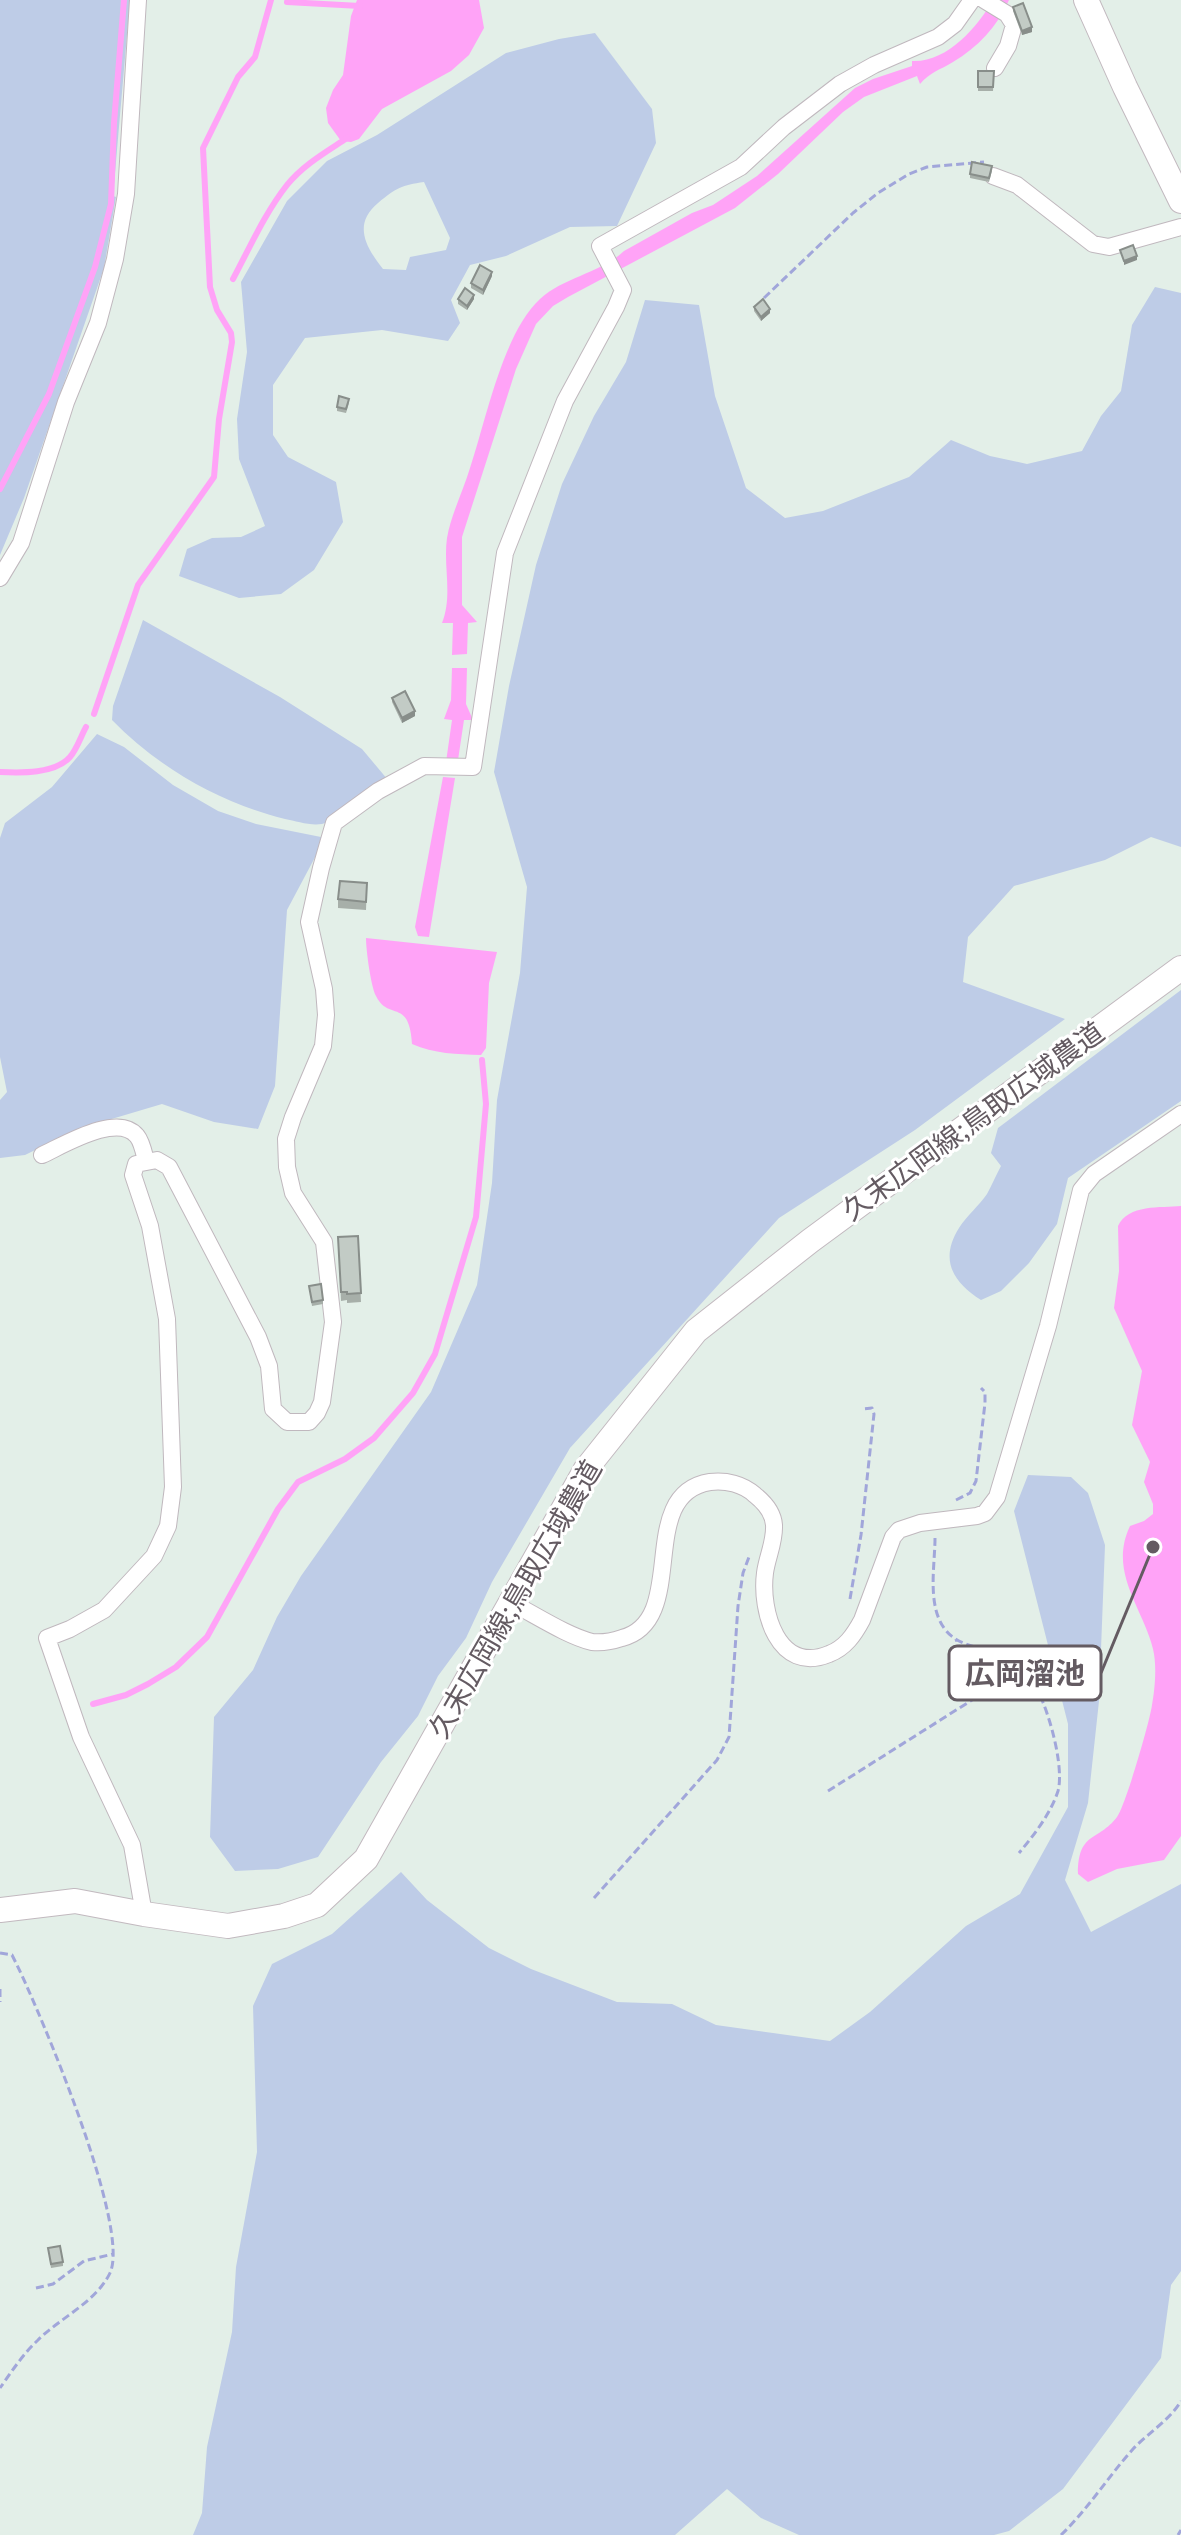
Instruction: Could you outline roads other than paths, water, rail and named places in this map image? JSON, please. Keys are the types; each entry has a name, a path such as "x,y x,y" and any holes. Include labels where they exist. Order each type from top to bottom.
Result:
{"street":[{"path":"0,578 21,543 66,402 98,323 115,259 126,194 138,0"},
{"path":"144,1914 132,1845 81,1737 47,1638 104,1610 154,1556 168,1526 173,1487 167,1319 153,1239 133,1175 136,1164 157,1160 169,1167 258,1337 269,1366 273,1409 287,1422 309,1422 322,1402 333,1322 324,1242 293,1193 287,1167 286,1139 323,1046 326,1015 324,989 309,922 321,868 334,823 378,791 424,766 473,767 505,553 565,401 623,290 600,246 741,167 784,127 840,84 874,65 938,37 955,24 972,0"},
{"path":"984,0 1007,14 1014,25 1008,46 995,68"},
{"path":"1086,0 1181,201"},
{"path":"995,176 1017,185 1093,244 1109,247 1181,227"},
{"name":"久末広岡線;鳥取広域農道","path":"0,1910 75,1901 228,1926 284,1916 317,1905 366,1859 586,1469 696,1331 810,1241 1181,968"},
{"path":"510,1602 592,1642 626,1637 638,1631 648,1624 655,1608 674,1509 692,1488 713,1481 728,1482 750,1491 771,1514 773,1535 765,1573 765,1592 767,1613 779,1642 794,1656 806,1659 819,1658 838,1650 862,1620 893,1537 907,1526 985,1513 997,1497 1048,1326 1077,1201 1086,1182 1181,1114"},
{"path":"42,1155 110,1127 128,1129 139,1138 146,1161"}],"waterway":[{"path":"0,489 49,394 95,267 111,204 124,0"},
{"path":"94,714 138,585 214,477 219,419 232,342 231,333 217,310 210,287 203,148 238,77 255,57 271,0"},
{"path":"287,2 360,6"},
{"path":"233,279 287,185 307,165 347,138"},
{"path":"0,772 37,771 64,763 86,727"},
{"path":"93,1704 126,1695 148,1684 176,1667 207,1637 278,1509 298,1482 345,1459 374,1438 413,1393 435,1354 476,1217 486,1104 482,1060"}],"place":[{"name":"広岡溜池","path":"1153,1547"}]}
